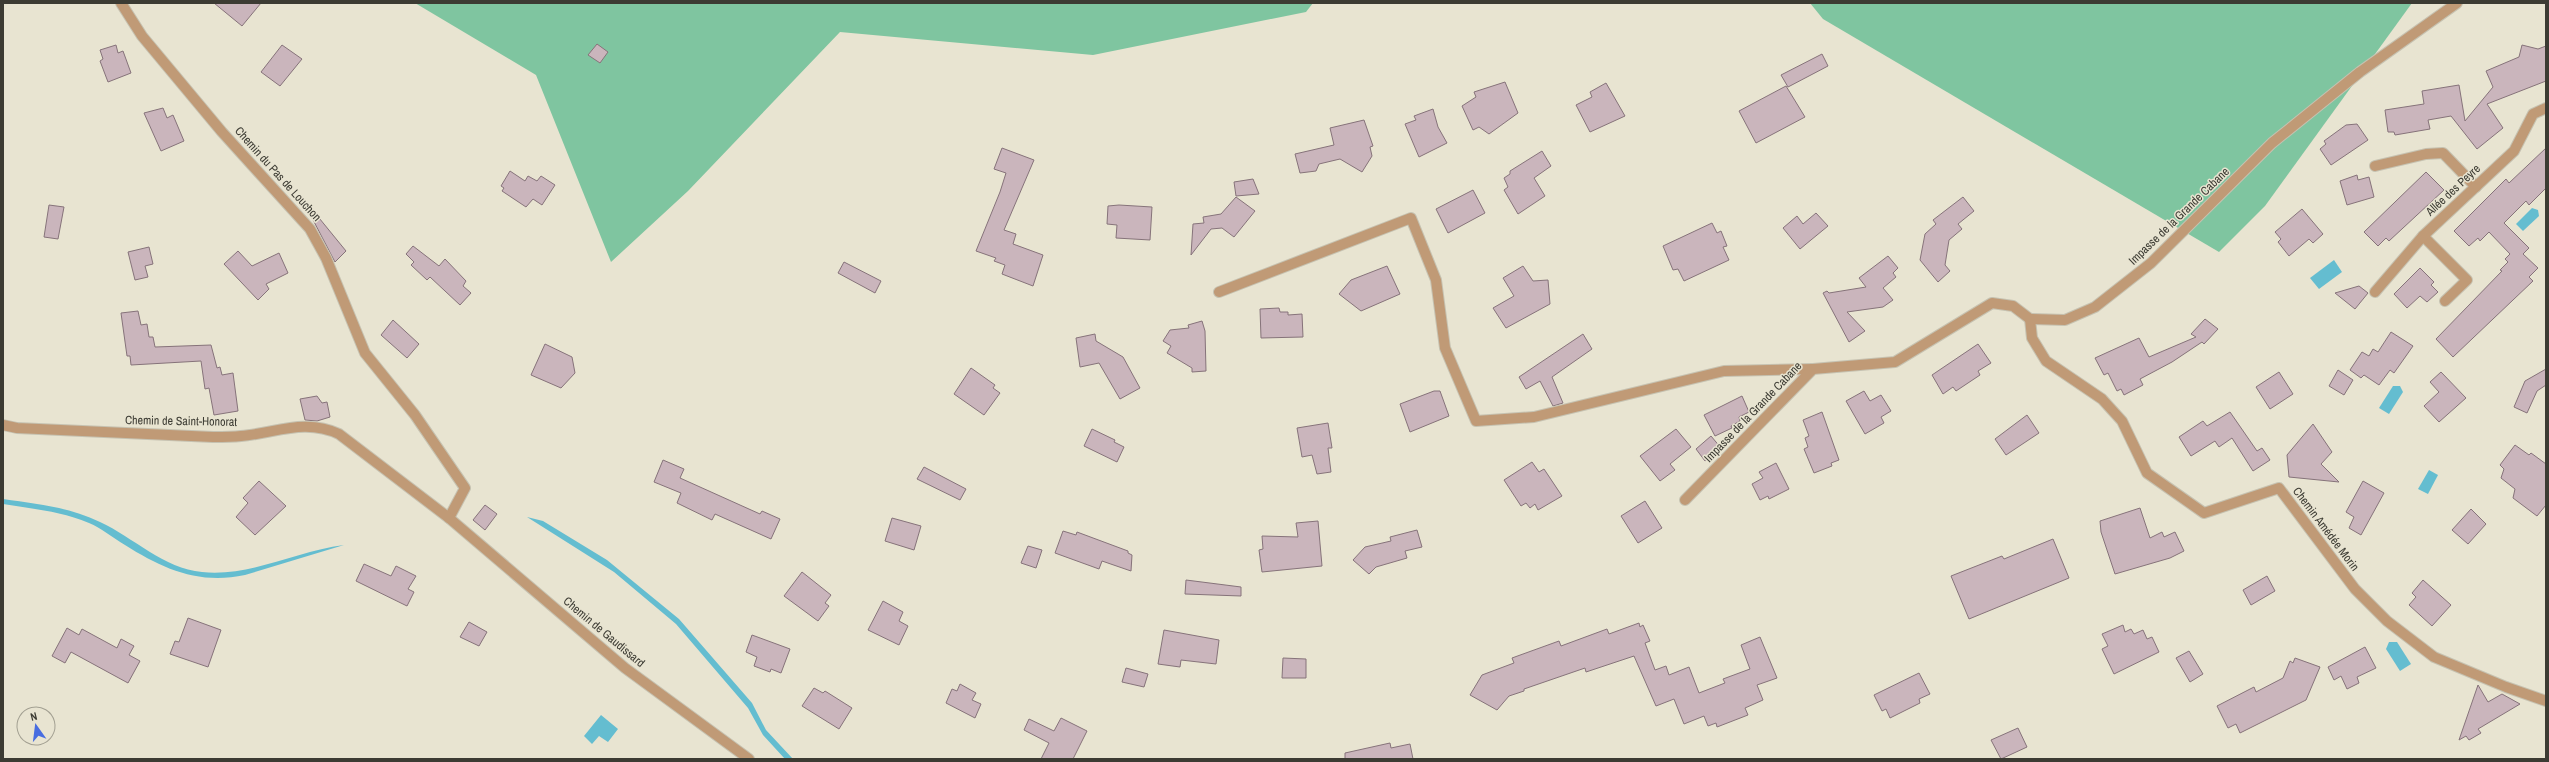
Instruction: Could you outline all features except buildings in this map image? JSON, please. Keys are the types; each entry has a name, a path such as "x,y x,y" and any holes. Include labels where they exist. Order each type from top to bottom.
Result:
{"street":[{"name":"Chemin du Pas de Louchon","path":"121,3 142,36 222,132 310,229 326,258 365,353 415,415 465,488 449,518"},
{"name":"Impasse de la Grande Cabane","path":"1685,500 1813,369 1896,362 1992,303 2013,306 2030,319 2065,320 2095,307 2151,263 2272,143 2360,72 2457,3"},
{"name":"Allée des Peyre","path":"2374,292 2423,236 2514,151 2533,114 2546,108"},
{"path":"2375,166 2426,154 2443,153 2476,187"},
{"path":"1219,292 1411,218 1436,280 1445,348 1476,421 1534,417 1724,371 1813,369"},
{"path":"2423,236 2467,280 2445,301"},
{"name":"Chemin Amédée Morin","path":"2030,319 2032,338 2046,361 2102,399 2122,421 2147,473 2204,513 2279,488 2354,589 2387,621 2434,657 2506,687 2546,701"},
{"name":"Chemin de Saint-Honorat","path":"3,425 17,428 213,437 242,436 289,426 325,428 339,434 449,518"},
{"name":"Chemin de Gaudissard","path":"449,518 625,668 749,759"}],"green space":[{"path":"415,3 1313,3 1306,12 1093,55 840,32 688,191 611,262 536,75"},
{"path":"1810,3 2412,3 2265,206 2219,252 1823,19"}],"water":[{"path":"2532,208 2538,210 2539,216 2523,231 2516,224"},
{"path":"2334,260 2342,272 2319,289 2310,278"},
{"path":"2393,386 2400,386 2403,392 2389,414 2379,408"},
{"path":"2429,470 2438,475 2428,494 2418,489"},
{"path":"3,499 65,509 88,517 112,528 162,559 188,570 202,572 220,573 238,571 273,563 308,552 344,545 245,575 228,578 197,576 182,573 153,561 89,523 57,513 3,504"},
{"path":"527,517 543,521 607,560 679,619 752,703 766,730 793,759 785,759 763,735 748,708 676,624 614,572"},
{"path":"2389,642 2397,642 2411,664 2400,671 2386,649"},
{"path":"601,715 618,729 608,742 599,736 592,744 584,736"}]}
